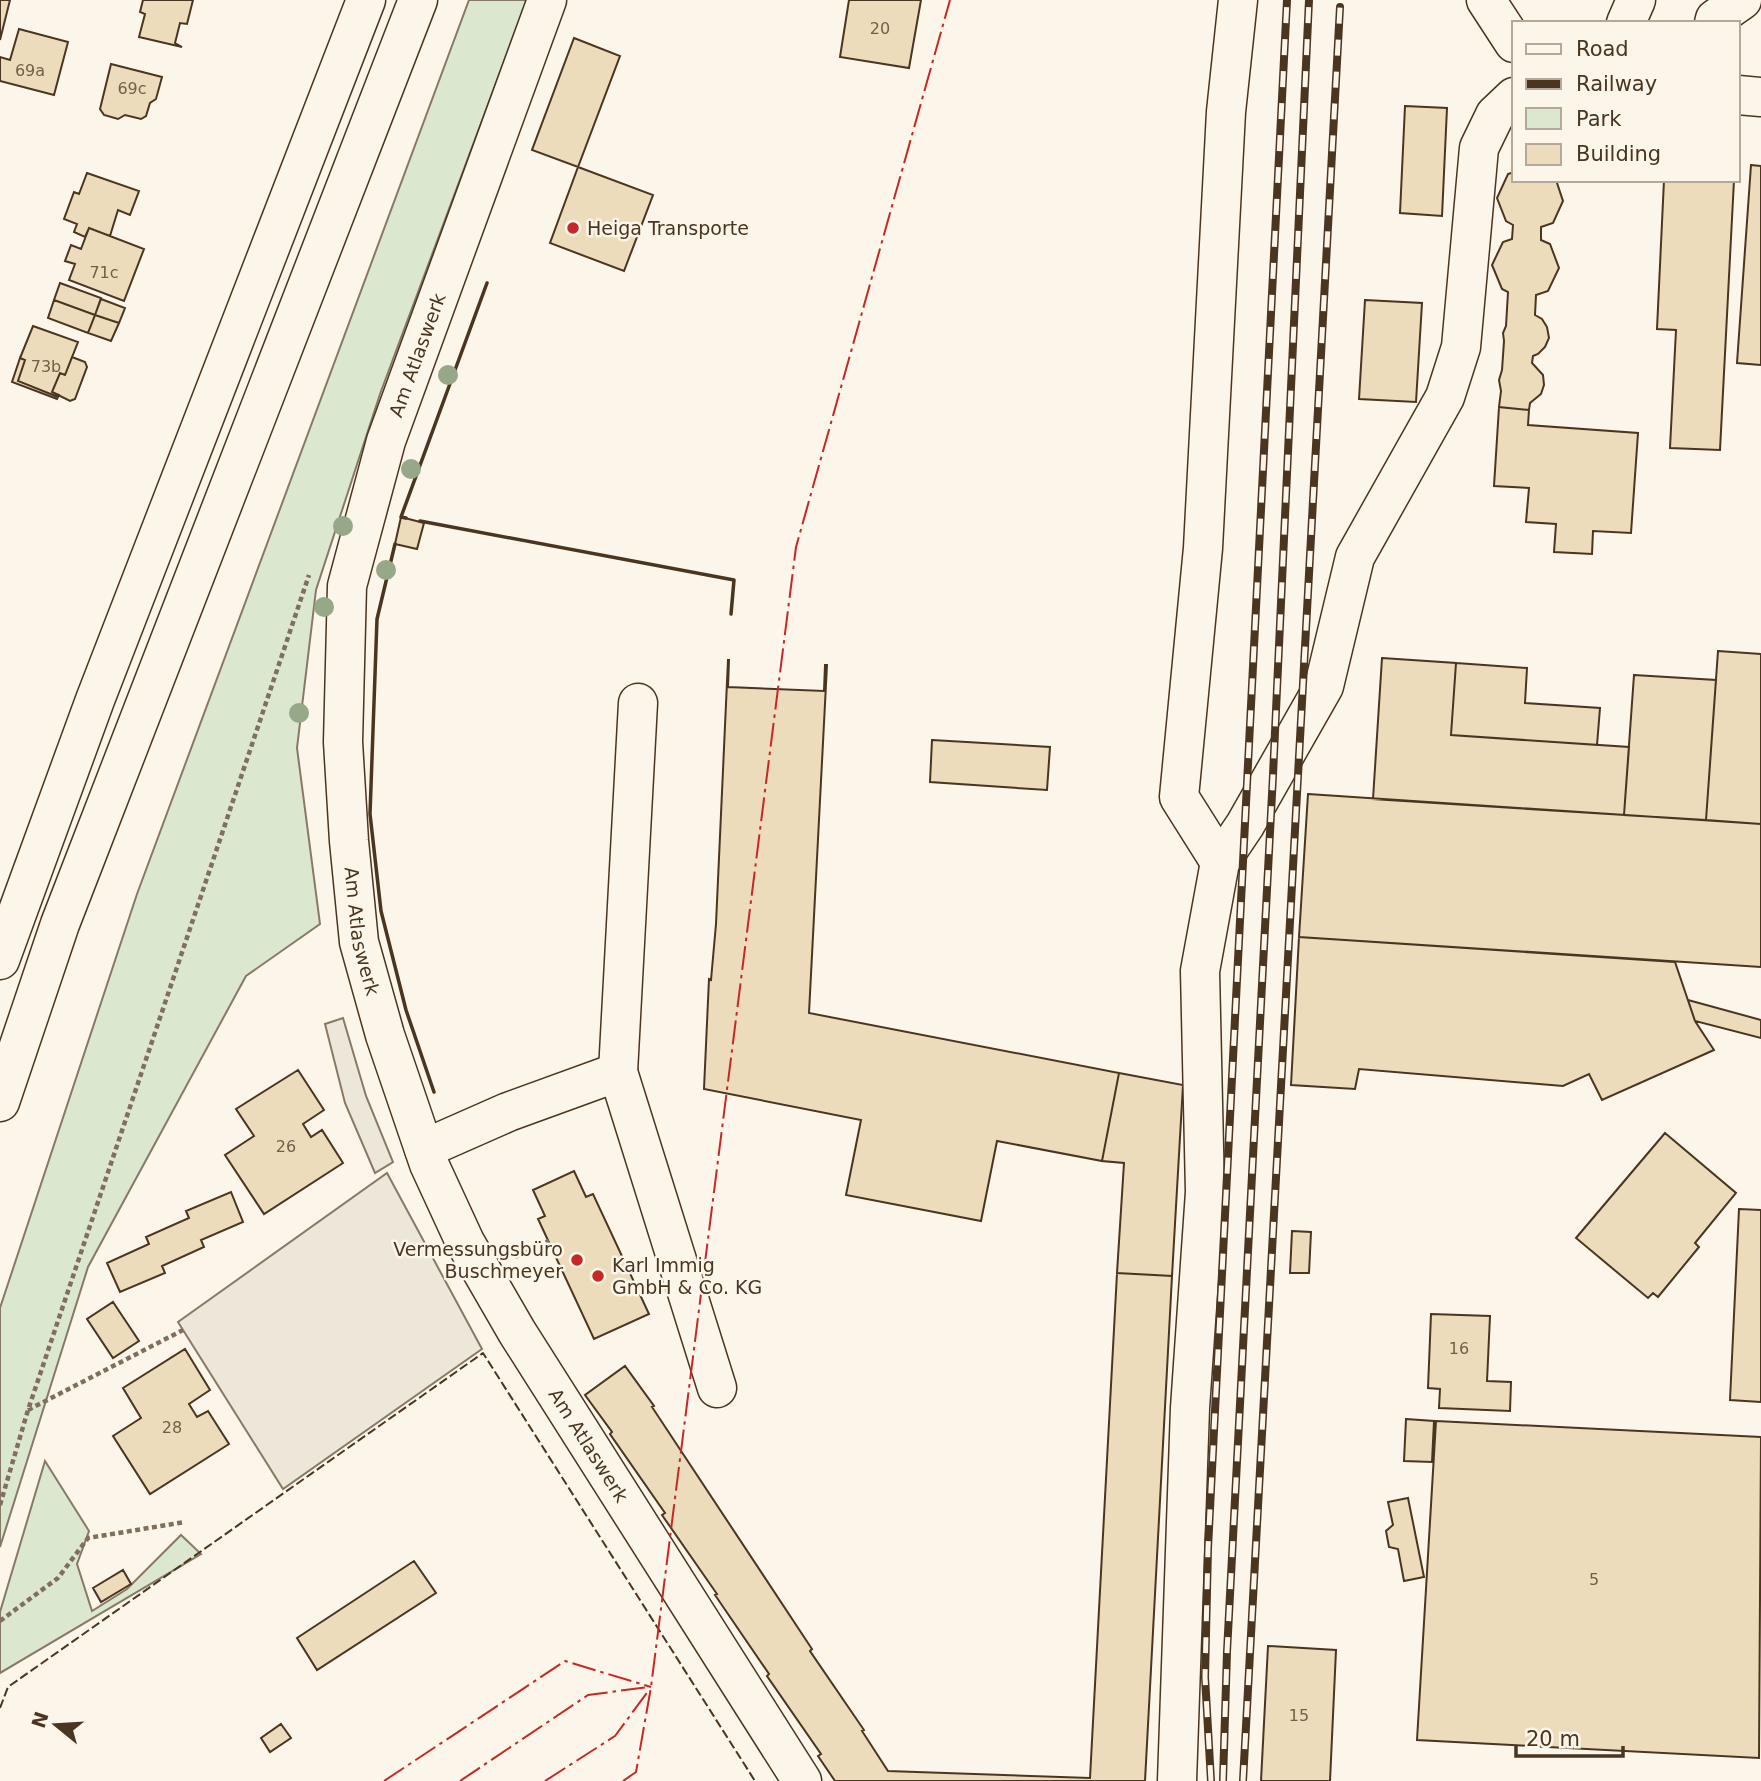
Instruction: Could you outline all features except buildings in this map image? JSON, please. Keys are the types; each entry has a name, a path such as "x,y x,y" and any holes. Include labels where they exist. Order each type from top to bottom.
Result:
{"main road":[{"path":"0,960 100,687 366,0"},
{"path":"0,1102 60,924 418,0"},
{"name":"Am Atlaswerk","path":"547,0 386,442 347,586 343,742 359,942 385,1035 424,1149 434,1177 465,1242 510,1322 802,1781"},
{"path":"1220,862 1179,797 1203,548 1226,112 1238,0"},
{"path":"1486,0 1512,40"},
{"path":"1627,21 1636,0"},
{"path":"1714,21 1742,0"},
{"path":"1740,94 1761,97"},
{"path":"1177,1781 1190,1408 1205,1192 1200,971 1220,862 1245,825 1324,687 1355,557 1445,397 1461,348 1479,148 1495,115 1512,99"},
{"path":"638,703 618,1072 717,1388"},
{"path":"424,1149 509,1112 618,1072"}],"path":[{"path":"0,1505 28,1410 313,562"},
{"path":"539,1245 549,1241"},
{"path":"28,1410 183,1330"},
{"path":"0,1621 58,1578 88,1538 186,1522"}],"green space":[{"path":"469,0 527,0 380,394 316,590 297,748 320,924 246,976 88,1267 0,1547 0,1308 137,894"},
{"path":"45,1461 89,1531 77,1564 92,1611 127,1589 181,1535 201,1554 0,1673 0,1612"}],"shaded area":[{"path":"343,1018 366,1096 393,1162 375,1173 345,1103 325,1024"},
{"path":"387,1173 482,1349 283,1489 178,1322"}],"railway":[{"path":"1211,1781 1205,1677 1208,1548 1287,0"},
{"path":"1223,1781 1227,1652 1273,775 1309,0"},
{"path":"1243,1781 1340,7"}],"fence":[{"path":"0,1708 8,1687 483,1353 755,1781"}],"wall":[{"path":"406,518 401,517 487,283"},
{"path":"420,521 734,580 731,614"},
{"path":"395,544 377,619 370,814 381,911 406,1010 434,1092"}],"power":[{"path":"623,1781 636,1772 651,1687 796,547 950,0"},
{"path":"384,1781 565,1661 651,1687"},
{"path":"460,1781 588,1695 648,1687"},
{"path":"545,1781 615,1736 649,1690"}],"place":[{"name":"Heiga Transporte","path":"573,228"},
{"name":"Vermessungsbüro Buschmeyer","path":"577,1260"},
{"name":"Karl Immig GmbH & Co. KG","path":"598,1276"}]}
